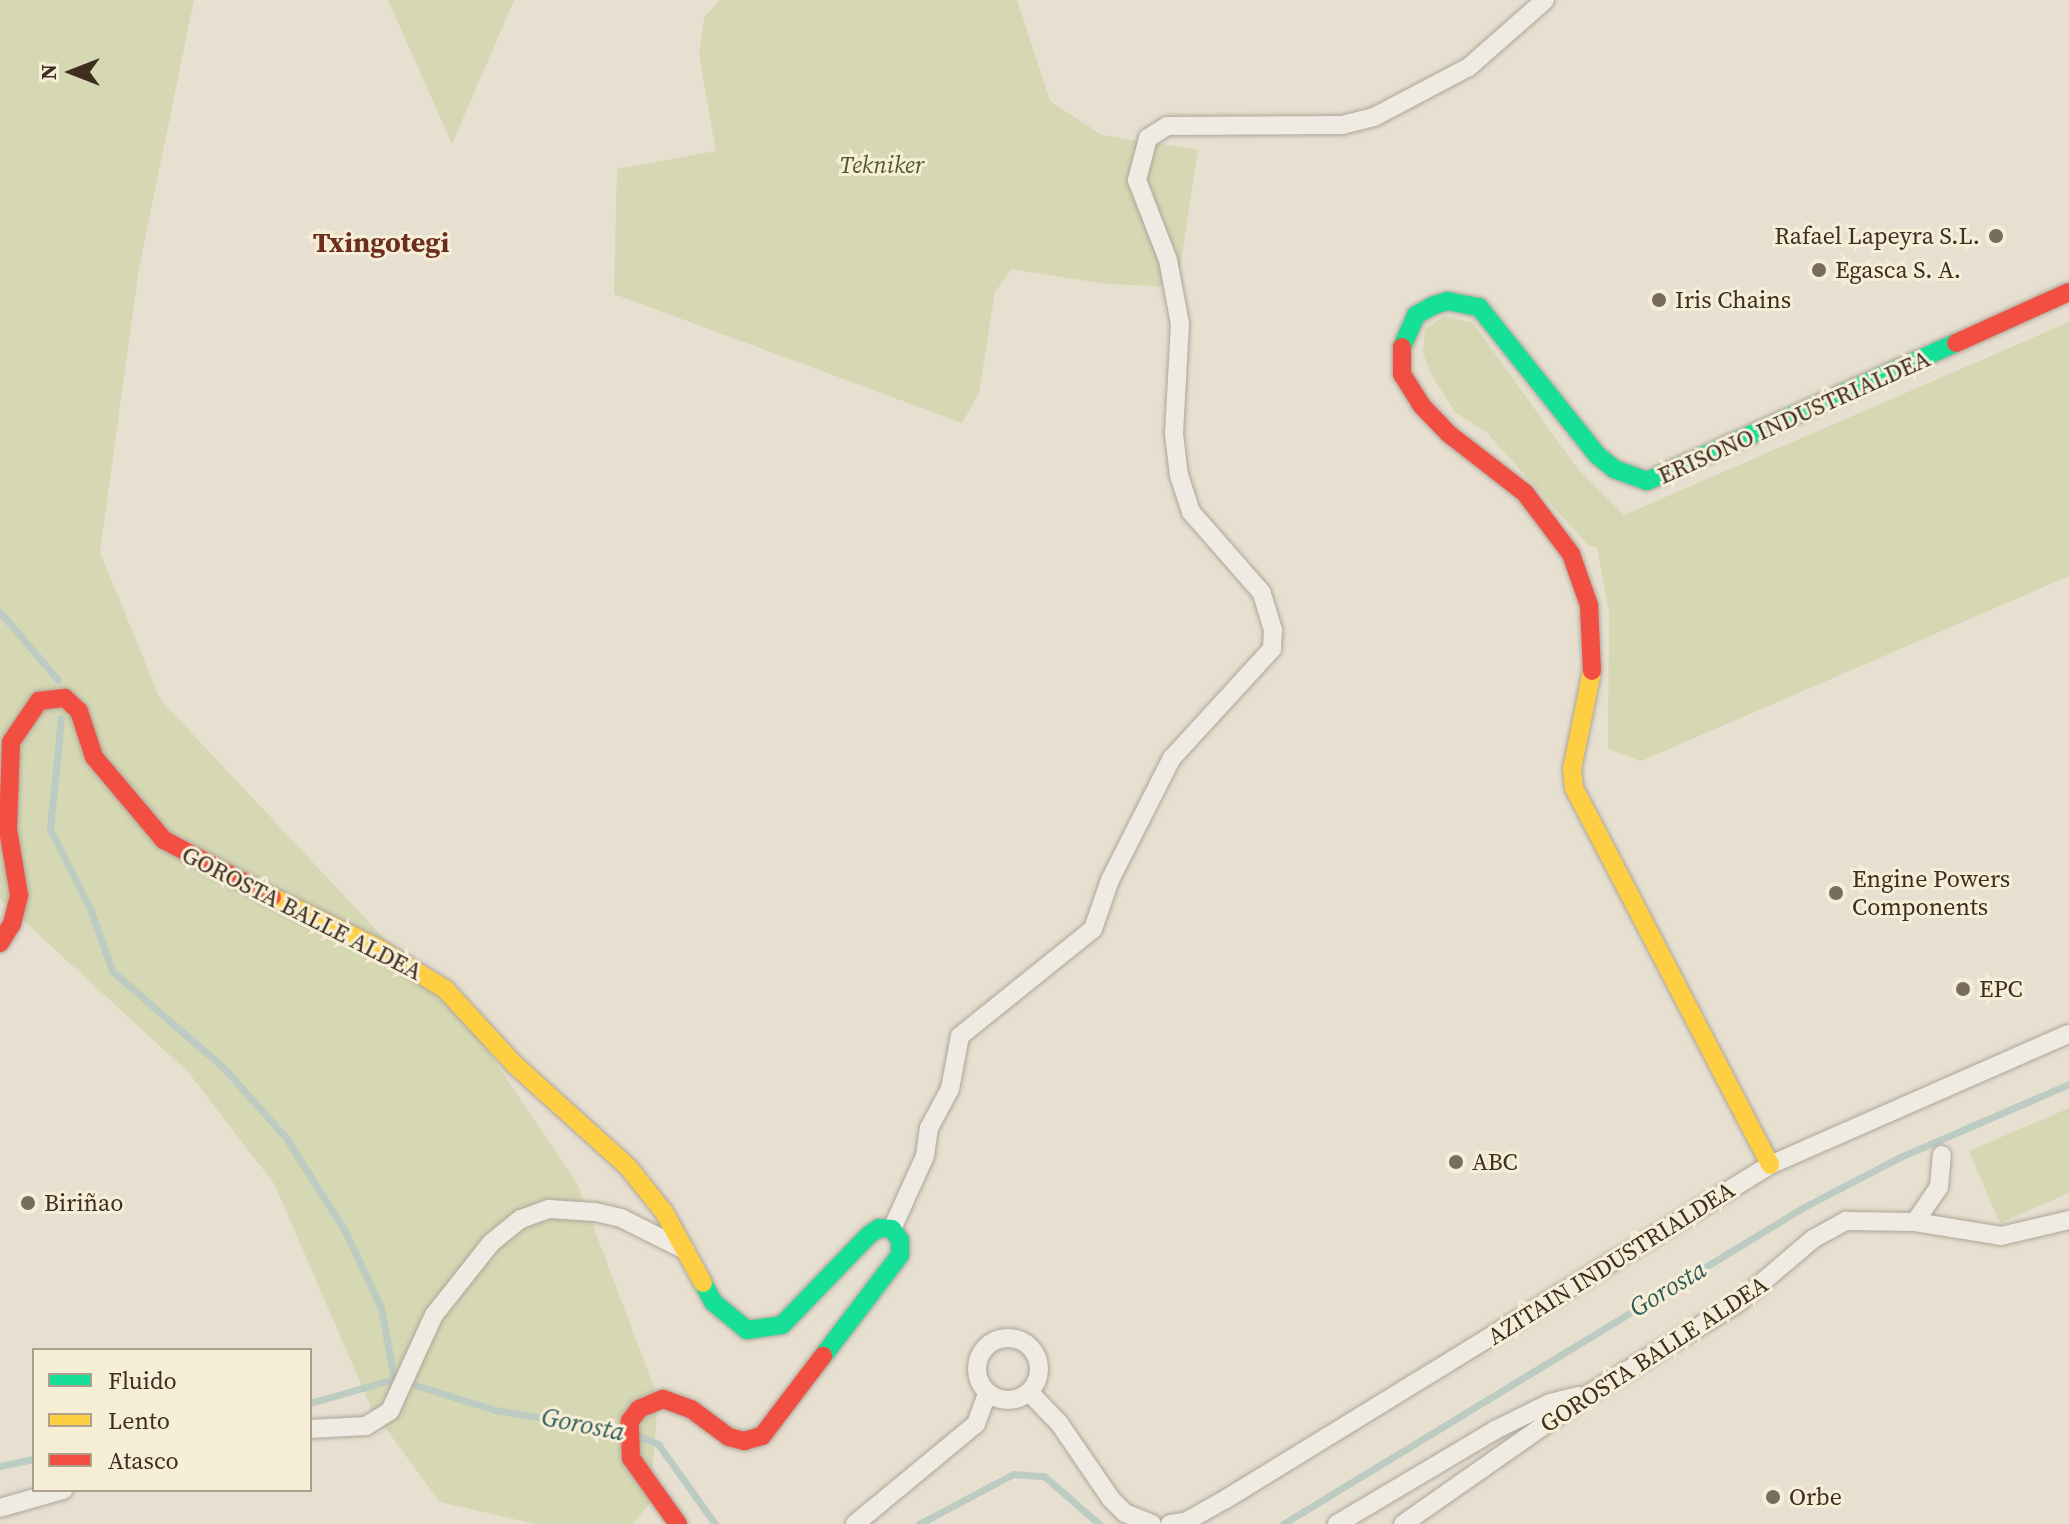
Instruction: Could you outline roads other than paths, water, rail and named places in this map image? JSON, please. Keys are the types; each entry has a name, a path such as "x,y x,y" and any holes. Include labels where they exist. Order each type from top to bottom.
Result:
{"street":[{"path":"678,1524 627,1445 630,1421 639,1409 663,1399 691,1409 729,1437 744,1441 762,1436 900,1255 900,1240 892,1229 925,1156 929,1128 950,1089 960,1036 1093,929 1110,880 1172,758 1272,649 1273,630 1262,593 1191,512 1179,476 1174,434 1180,324 1168,260 1137,180 1148,138 1167,126 1342,125 1374,117 1469,67 1545,0"},
{"name":"ERISONO INDUSTRIALDEA","path":"1770,1165 1574,788 1572,769 1595,657 1595,633 1575,564 1561,536 1525,493 1449,434 1421,405 1402,374 1402,338 1416,315 1432,306 1447,301 1479,307 1597,455 1621,473 1647,481 2069,292"},
{"name":"GOROSTA BALLE ALDEA","path":"0,943 12,924 19,895 8,829 11,742 39,701 65,698 79,711 94,757 164,840 193,860 378,948 445,989 514,1064 628,1167 664,1212 713,1302 727,1317 747,1330 764,1330 782,1325 802,1309 869,1235 879,1228 892,1229"},
{"name":"AZITAIN INDUSTRIALDEA","path":"1170,1524 1185,1522 1226,1499 1770,1165 2069,1034"},
{"path":"1915,1222 1939,1187 1942,1155"},
{"path":"312,1429 366,1426 390,1411 434,1315 491,1243 521,1219 549,1209 595,1212 621,1218 687,1251"},
{"name":"GOROSTA BALLE ALDEA","path":"1403,1524 1589,1394 1739,1302 1813,1239 1846,1221 1915,1222 2001,1236 2069,1220"},
{"path":"855,1524 976,1424 987,1393 977,1363 982,1351 1000,1339 1013,1339 1032,1350 1039,1369 1029,1392 1009,1401 987,1393"},
{"path":"1029,1392 1059,1423 1111,1499 1125,1513 1152,1524"},
{"path":"1337,1524 1495,1430 1550,1403 1589,1394"},
{"path":"0,1508 56,1492"}],"waterway":[{"path":"0,612 58,680"},
{"path":"61,718 50,829 91,911 112,971 223,1067 286,1138 345,1231 381,1308 394,1379 312,1402"},
{"name":"Gorosta","path":"1283,1524 1804,1207 1898,1158 2069,1084"},
{"name":"Gorosta","path":"412,1384 495,1410 624,1431"},
{"name":"Gorosta","path":"635,1435 658,1444 715,1524"},
{"name":"Gorosta","path":"0,1466 32,1459"},
{"name":"Gorosta","path":"919,1524 1013,1474 1044,1476 1099,1524"}],"place":[{"name":"Rafael Lapeyra S.L.","path":"1996,236"},
{"name":"Egasca S. A.","path":"1819,270"},
{"name":"Iris Chains","path":"1659,300"},
{"name":"Engine Powers Components","path":"1836,893"},
{"name":"EPC","path":"1963,989"},
{"name":"ABC","path":"1456,1162"},
{"name":"Biriñao","path":"28,1203"},
{"name":"Orbe","path":"1773,1497"}],"district":[{"name":"Txingotegi","path":"381,242"}],"park label":[{"name":"Tekniker","path":"882,165"}]}
